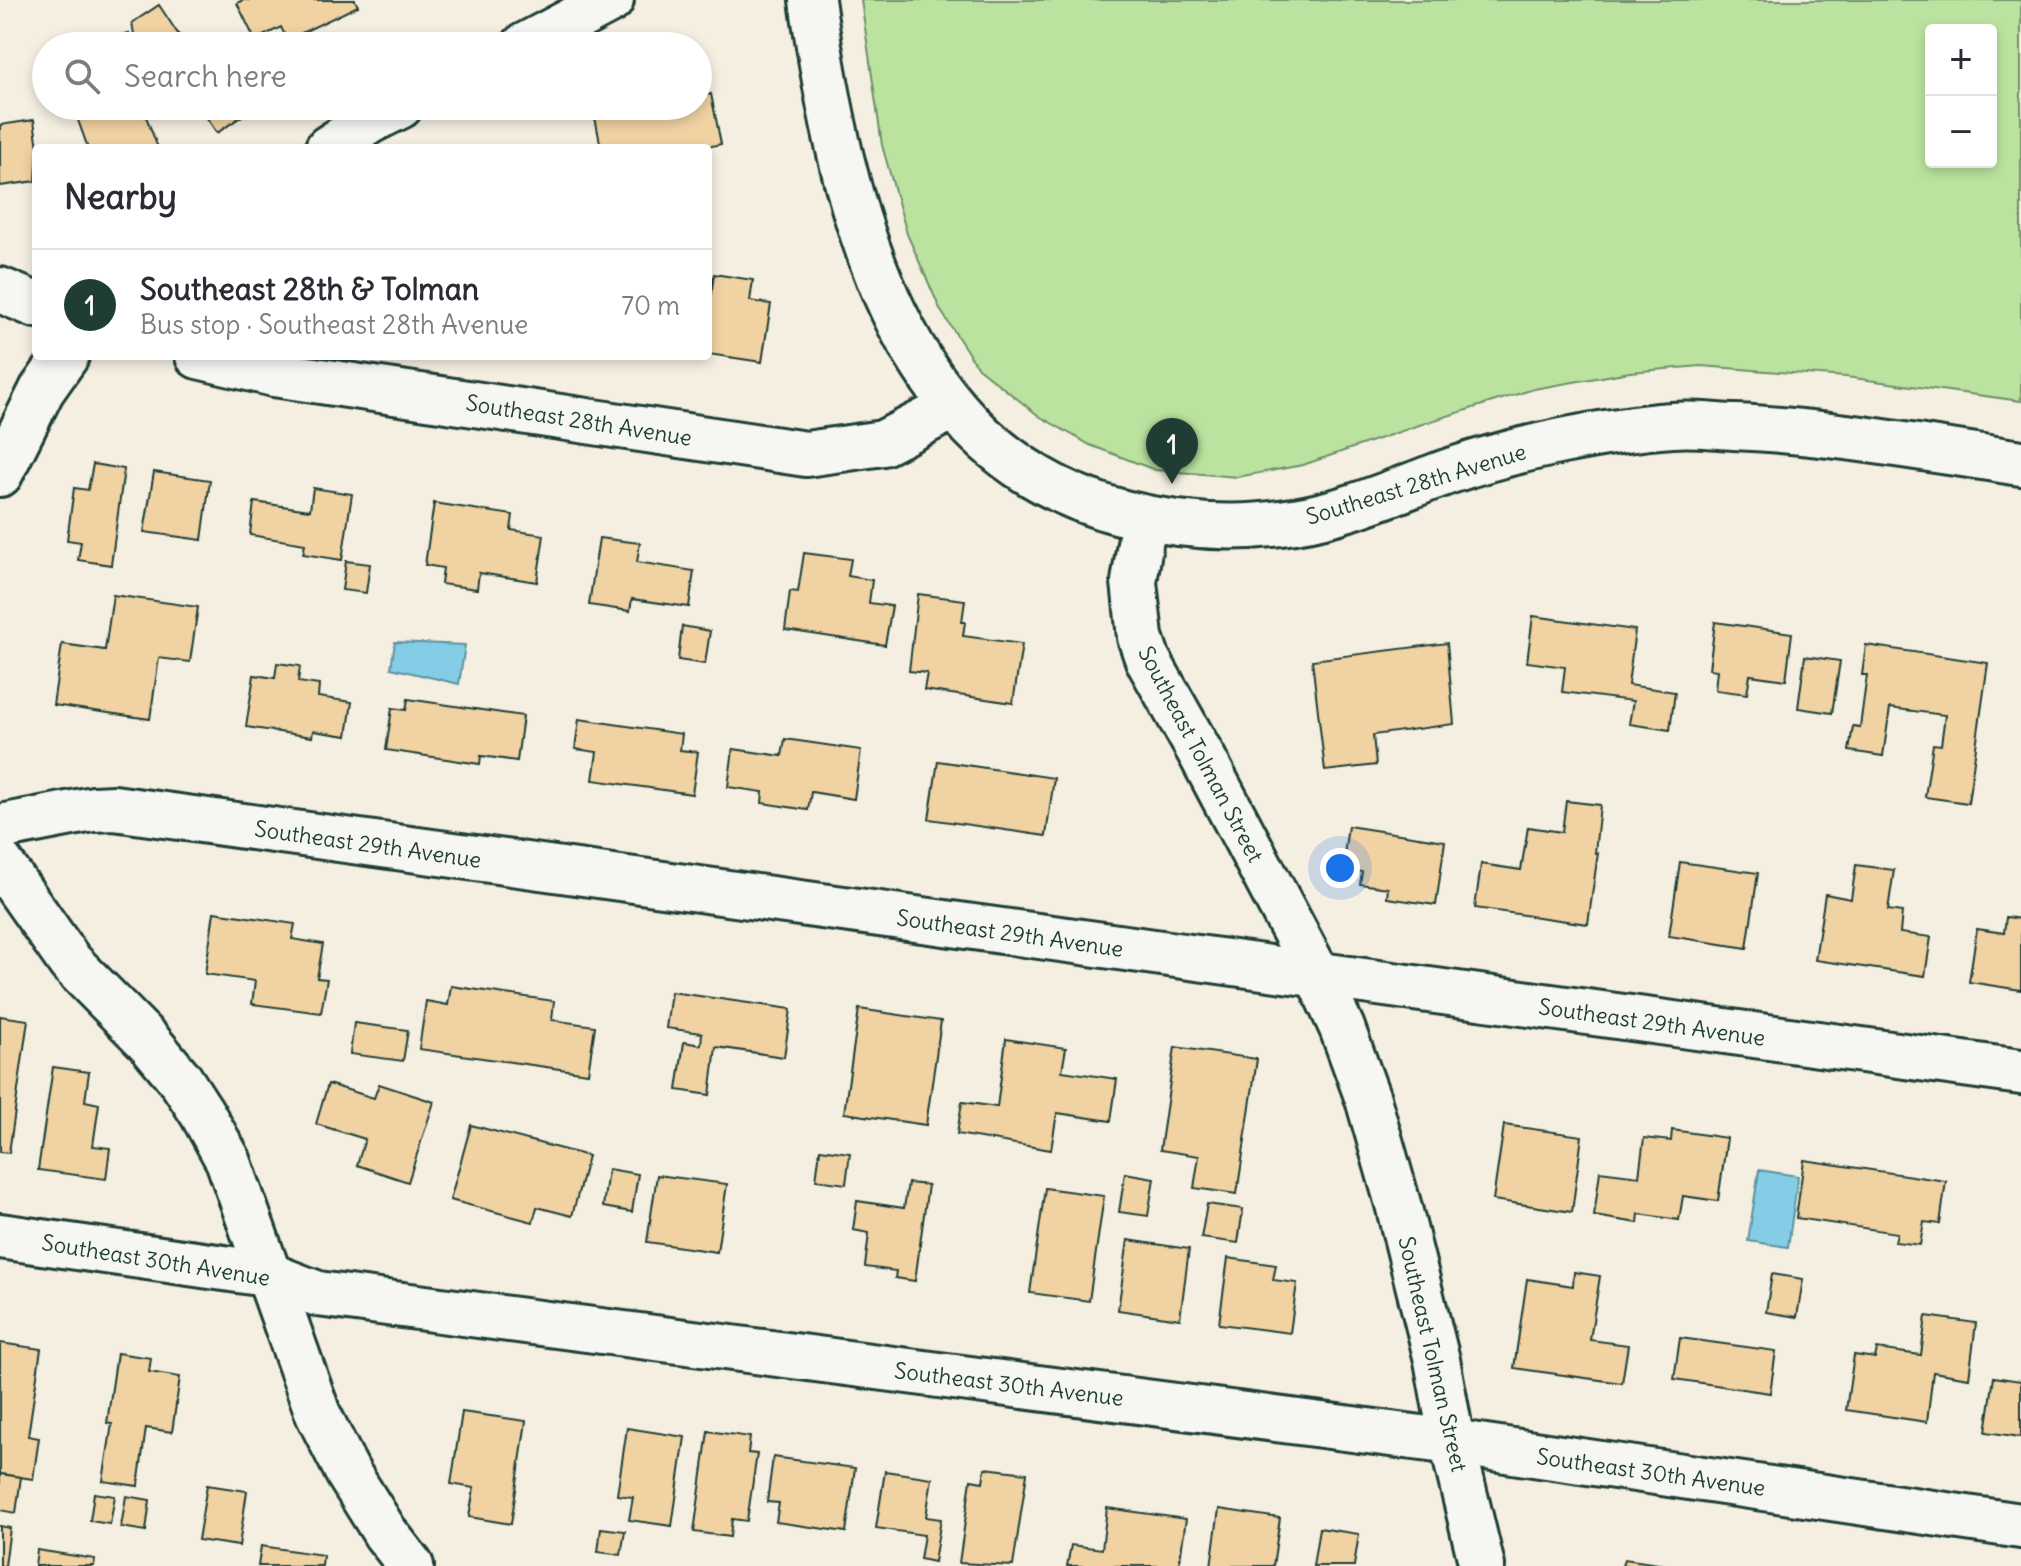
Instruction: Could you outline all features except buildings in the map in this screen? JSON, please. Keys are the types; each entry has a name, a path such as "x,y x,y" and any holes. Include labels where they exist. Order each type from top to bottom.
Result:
{"street":[{"path":"550,32 611,0"},
{"path":"812,0 835,139 856,216 881,287 924,368 953,407 984,439 1017,466 1065,493 1107,509 1144,518"},
{"path":"335,144 376,120"},
{"path":"0,290 32,303"},
{"path":"0,474 42,390 63,360"},
{"name":"Southeast 28th Avenue","path":"215,360 274,374 806,454 883,443 953,407"},
{"name":"Southeast 28th Avenue","path":"1144,518 1190,527 1293,522 1331,514 1456,469 1518,452 1581,438 1673,424 1820,434 2021,463"},
{"name":"Southeast Tolman Street","path":"1144,518 1135,565 1134,591 1140,637 1148,660 1318,976 1342,1028 1377,1129 1437,1360 1452,1442 1482,1566"},
{"name":"Southeast 29th Avenue","path":"0,827 93,809 114,808 2021,1072"},
{"path":"0,862 70,962 150,1043 180,1079 202,1113 228,1160 318,1414 348,1473 386,1534 411,1566"},
{"name":"Southeast 30th Avenue","path":"0,1236 266,1274 318,1294 1452,1442 2021,1526"}],"green space":[{"path":"861,0 2021,0 2021,401 1846,377 1701,366 1630,372 1534,389 1303,465 1237,477 1155,470 1090,445 1039,416 978,368 941,311 907,234 882,145"}],"water":[{"path":"395,642 465,645 459,684 391,668"},
{"path":"1759,1170 1798,1176 1788,1247 1748,1241"}],"place":[{"name":"Southeast 28th & Tolman","path":"1172,484"}]}
